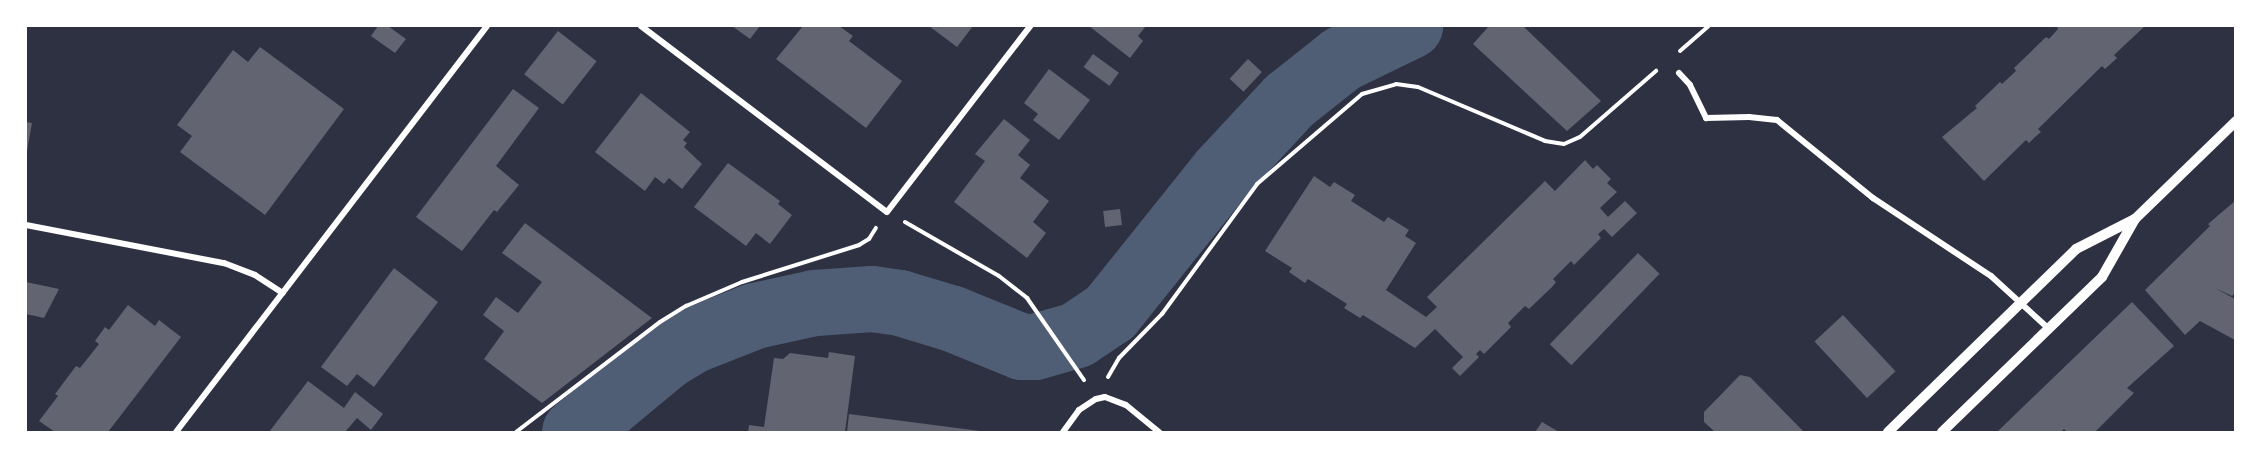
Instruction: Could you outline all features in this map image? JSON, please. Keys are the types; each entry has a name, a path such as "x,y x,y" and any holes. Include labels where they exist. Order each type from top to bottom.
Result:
{"street":[{"path":"176,432 487,26"},
{"path":"641,26 887,212 1030,26"},
{"path":"1679,73 1690,85 1706,118 1749,117 1777,120 1873,198 1991,276 2049,329"},
{"path":"1942,432 2102,277 2135,219 2235,121"},
{"path":"1888,432 2076,249 2135,219"},
{"path":"26,225 224,263 255,275 283,293"},
{"path":"1063,432 1079,410 1096,399 1114,398 1159,432"}],"path":[{"path":"1676,54 1709,26"},
{"path":"1096,399 1119,358 1162,314 1257,184 1362,94 1396,84 1418,87 1545,141 1564,144 1580,137 1659,69"},
{"path":"887,212 999,276 1027,298 1086,382"},
{"path":"516,432 660,322 686,306 742,282 859,245"}],"building":[{"path":"378,26 388,26 406,39 395,53 371,36"},
{"path":"732,26 760,26 750,39"},
{"path":"803,26 839,26 853,36 849,41 902,81 866,128 776,59"},
{"path":"929,26 973,26 957,47"},
{"path":"1089,26 1146,26 1138,36 1143,41 1130,58"},
{"path":"1489,26 1523,26 1601,101 1567,131 1473,44"},
{"path":"2057,26 2145,26 2114,55 2117,58 2105,69 2102,66 2038,129 2041,132 2029,143 2026,140 1984,181 1942,137 1977,108 1975,106 2000,82 2002,84 2016,71 2014,68 2046,37 2049,39 2058,29"},
{"path":"558,31 597,61 563,105 524,74"},
{"path":"260,47 344,109 265,215 180,152 192,136 177,125 233,50 248,62"},
{"path":"1093,54 1119,73 1109,86 1084,67"},
{"path":"1248,59 1262,72 1243,92 1230,79"},
{"path":"1049,69 1090,100 1059,140 1033,120 1038,114 1024,103"},
{"path":"513,89 539,108 496,166 519,185 497,212 494,210 462,251 416,217"},
{"path":"641,93 690,132 683,140 687,143 684,147 702,164 682,189 669,178 664,184 655,177 645,191 595,152"},
{"path":"1004,119 1030,140 1018,155 1030,165 1020,178 1049,201 1033,222 1046,233 1027,258 954,202 985,161 975,154"},
{"path":"26,122 32,123 27,151 26,151"},
{"path":"1585,160 1593,169 1597,165 1611,179 1607,183 1617,192 1600,208 1608,217 1625,201 1637,213 1612,237 1604,229 1598,234 1601,238 1574,265 1571,261 1553,279 1556,282 1552,287 1529,309 1525,306 1508,323 1511,327 1484,354 1480,350 1476,354 1479,357 1460,376 1452,368 1463,357 1435,329 1415,348 1363,315 1360,318 1344,308 1347,304 1308,279 1305,283 1289,272 1292,268 1265,251 1314,176 1330,187 1334,182 1355,195 1351,201 1384,222 1388,217 1409,230 1405,236 1416,243 1386,290 1426,317 1437,307 1427,297 1545,181 1555,191"},
{"path":"728,163 780,201 778,204 792,215 770,244 756,233 746,246 694,207"},
{"path":"2235,201 2235,293 2232,296 2215,288 2235,299 2235,340 2200,321 2185,335 2145,290 2210,226 2208,224"},
{"path":"1120,209 1122,225 1105,227 1103,211"},
{"path":"525,223 652,318 542,403 484,359 504,331 483,315 496,297 518,313 542,282 502,253"},
{"path":"1638,253 1660,274 1571,365 1550,344"},
{"path":"394,268 438,302 374,387 357,374 347,386 321,367"},
{"path":"26,282 59,289 44,318 26,314"},
{"path":"2132,302 2174,346 2127,388 2134,393 2095,432 2067,432 2064,429 2061,432 1997,432"},
{"path":"128,305 155,326 159,320 181,337 108,432 55,432 39,421 58,396 55,394 76,366 80,368 99,344 95,341 105,327 109,330"},
{"path":"1843,315 1896,371 1867,398 1814,342"},
{"path":"829,352 855,356 845,432 748,432 749,425 764,427 774,358 783,359 790,353 828,358"},
{"path":"1740,375 1750,377 1804,432 1715,432 1704,422 1704,412"},
{"path":"308,381 344,408 355,392 383,414 371,430 357,418 345,432 269,432"},
{"path":"849,414 980,431 980,432 847,432"},
{"path":"1542,422 1559,432 1535,432"}],"waterway":[{"path":"575,432 667,356 694,340 755,316 815,303 872,299 900,303 953,319 1022,347 1035,347 1077,335 1110,313 1223,172 1289,101 1342,59 1410,26"}]}
